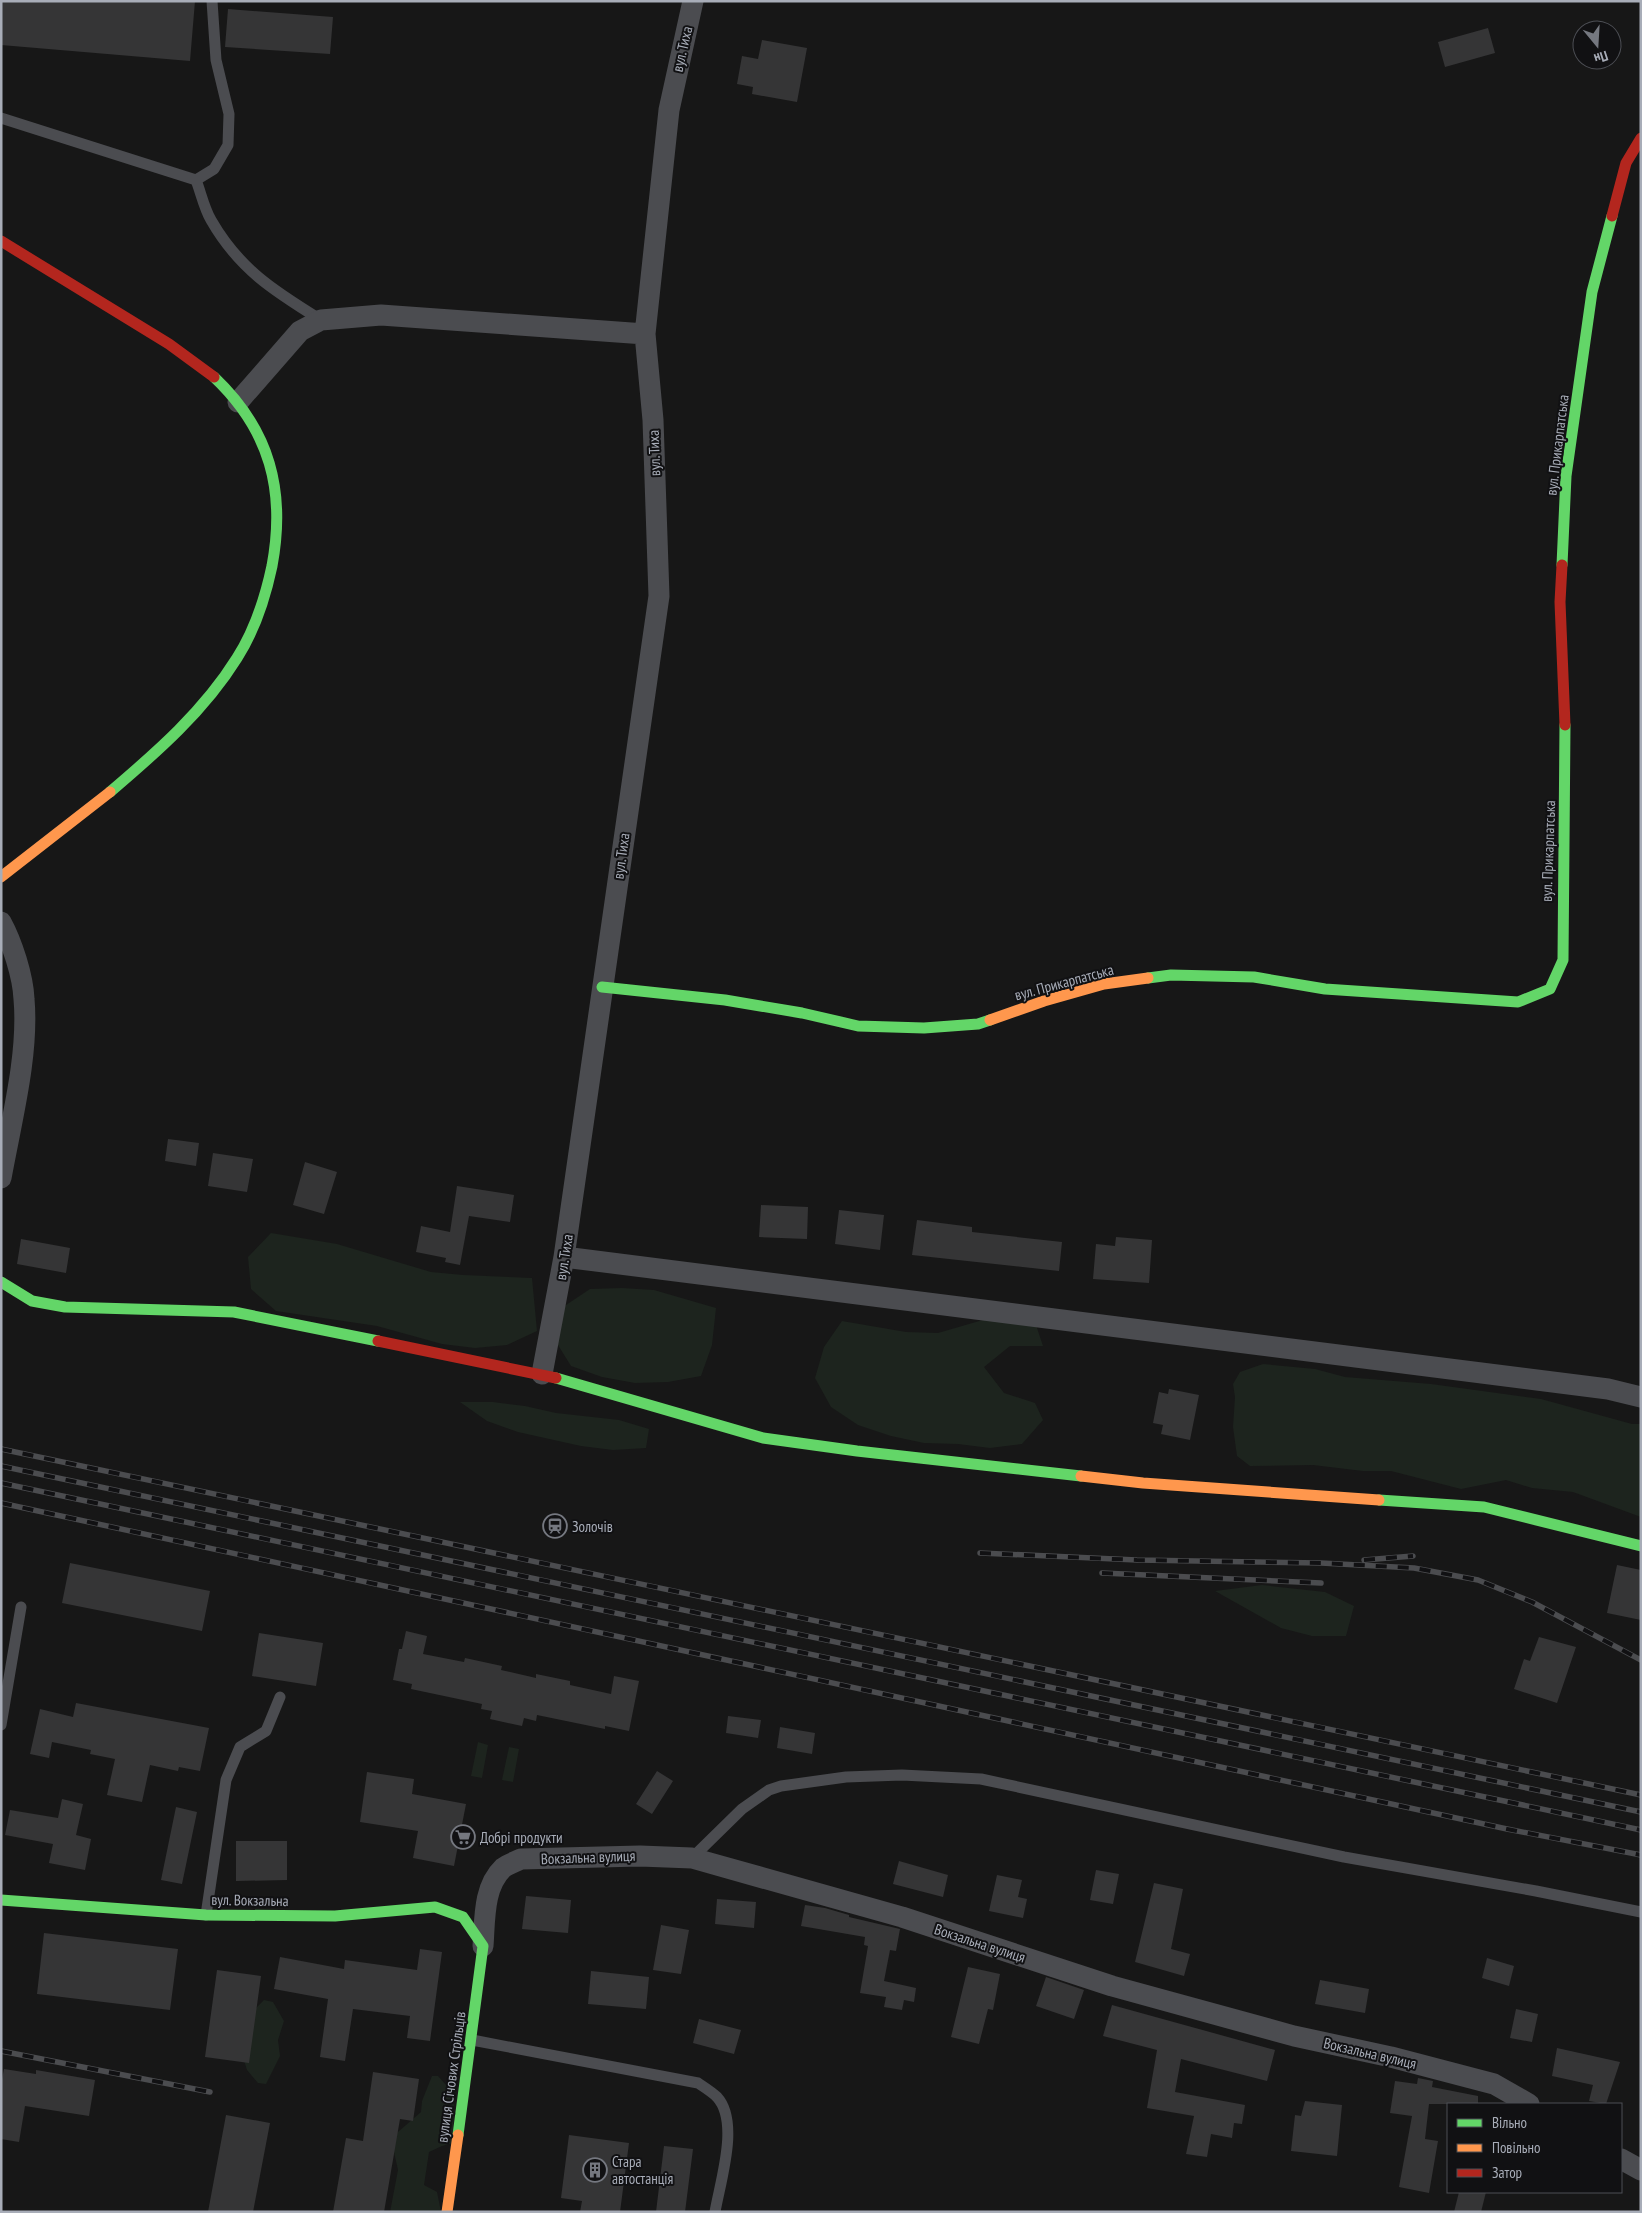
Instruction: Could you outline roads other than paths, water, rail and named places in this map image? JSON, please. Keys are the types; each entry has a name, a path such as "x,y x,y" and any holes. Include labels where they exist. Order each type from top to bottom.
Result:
{"street":[{"name":"вул. Тиха","path":"542,1374 564,1257 659,596 653,420 644,334 669,110 693,1"},
{"name":"вул. Прикарпатська","path":"602,987 725,1000 802,1013 858,1026 924,1028 978,1024 1044,1001 1104,984 1171,975 1254,978 1325,989 1518,1002 1550,989 1563,960 1562,912 1566,746 1560,602 1566,476 1592,292 1626,164 1641,138"},
{"path":"1,241 167,342 210,374 238,402 254,424 272,469 278,498 277,535 258,618 229,672 169,742 1,877"},
{"path":"238,402 300,331 321,320 382,315 644,334"},
{"path":"1,922 11,940 24,998 22,1056 1,1178"},
{"path":"564,1257 1608,1389 1641,1397"},
{"path":"1,1282 32,1301 65,1307 234,1312 542,1374 762,1438 858,1451 1143,1483 1484,1507 1641,1546"},
{"name":"Вокзальна вулиця","path":"483,1946 488,1897 494,1881 504,1868 521,1859 640,1856 692,1858 902,1918 1112,1986 1294,2036 1391,2057 1494,2084 1527,2103"},
{"name":"вул. Вокзальна","path":"1,1900 206,1915 335,1916 434,1907 463,1917 483,1946"},
{"name":"вулиця Січових Стрільців","path":"446,2212 472,2040 483,1946"},
{"path":"1622,2160 1641,2170"}],"lane":[{"path":"1,118 196,180 214,169 228,145 229,114 216,60 212,1"},
{"path":"196,180 210,219 234,255 269,288 321,320"},
{"path":"1,1725 21,1607"},
{"path":"206,1915 226,1780 240,1747 266,1731 280,1697"},
{"path":"692,1858 742,1809 756,1798 781,1786 846,1777 922,1776 981,1780 1344,1857 1536,1891 1641,1912"},
{"path":"472,2040 698,2083 718,2098 727,2115 729,2134 715,2212"}],"railway":[{"path":"1,1449 1641,1795"},
{"path":"1,1466 1641,1812"},
{"path":"1,1483 1641,1830"},
{"path":"1,1503 1507,1829 1641,1855"},
{"path":"980,1553 1137,1560 1321,1563 1414,1568 1478,1580 1532,1602 1641,1660"},
{"path":"1364,1560 1413,1556"},
{"path":"1102,1573 1321,1583"},
{"path":"1,2051 210,2092"}],"place":[{"name":"Золочів","path":"555,1526"},
{"name":"Добрі продукти","path":"463,1837"},
{"name":"Стара автостанція","path":"595,2170"}]}
